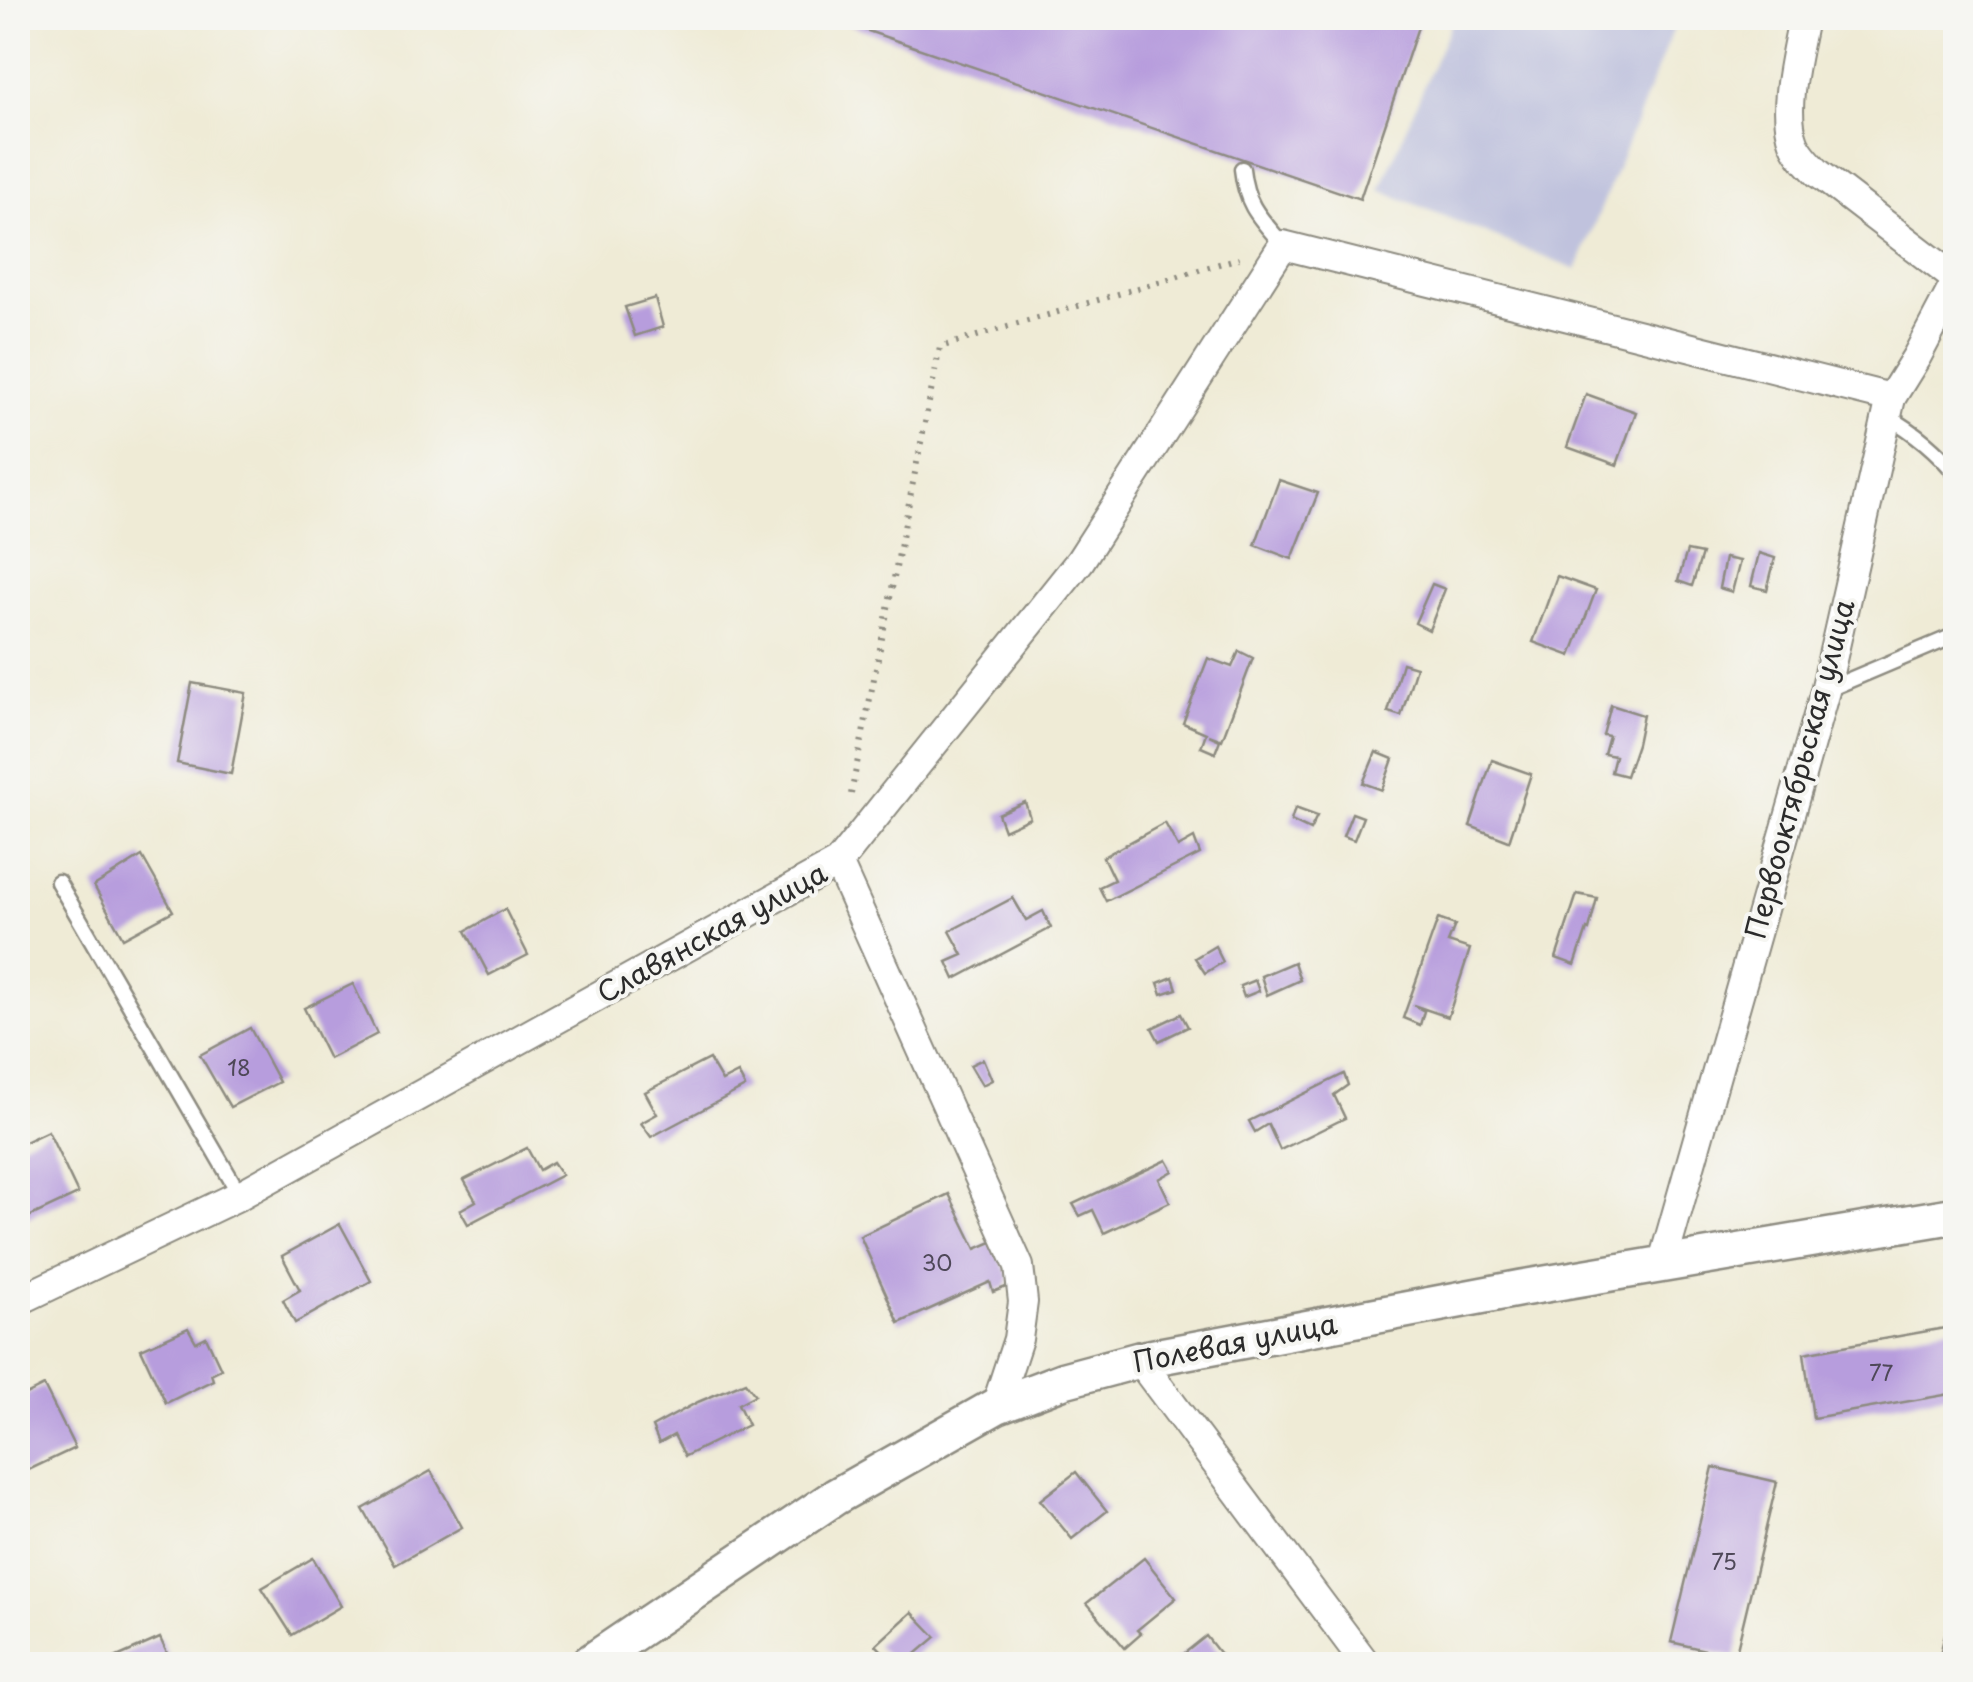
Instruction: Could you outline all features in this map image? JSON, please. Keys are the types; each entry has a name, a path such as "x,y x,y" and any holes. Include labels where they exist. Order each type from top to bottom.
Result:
{"street":[{"path":"1802,18 1790,103 1794,142 1818,173 1956,280"},
{"path":"1283,245 1889,408"},
{"name":"Славянская улица","path":"18,1301 240,1195 838,862 1080,561 1283,245"},
{"name":"Первооктябрьская улица","path":"1662,1264 1825,690 1889,408 1956,280"},
{"path":"838,862 1019,1266 1023,1302 1018,1339 996,1406"},
{"name":"Полевая улица","path":"588,1664 835,1496 996,1406 1064,1380 1138,1360 1522,1288 1956,1215"},
{"path":"1138,1360 1366,1664"}],"lane":[{"path":"1242,169 1244,192 1283,245"},
{"path":"1889,408 1956,474"},
{"path":"1825,690 1956,635"},
{"path":"58,882 240,1195"},
{"path":"1946,1664 1956,1624"}],"path":[{"path":"849,805 940,347 1283,245"}],"shaded area":[{"path":"1453,18 1678,18 1576,270 1380,190"}],"building":[{"path":"830,18 1421,18 1360,199"},
{"path":"655,298 663,327 635,336 625,307"},
{"path":"1586,394 1636,412 1617,465 1567,447"},
{"path":"1279,480 1318,493 1292,559 1255,545"},
{"path":"1687,551 1702,554 1692,586 1678,581"},
{"path":"1759,553 1775,558 1767,590 1751,586"},
{"path":"1725,558 1740,561 1732,592 1719,588"},
{"path":"1557,576 1596,590 1571,656 1533,642"},
{"path":"1432,584 1445,589 1429,630 1415,623"},
{"path":"1239,651 1253,658 1222,740 1209,735 1220,740 1215,753 1201,747 1206,733 1183,723 1208,658 1232,667"},
{"path":"1402,663 1416,667 1401,716 1388,712"},
{"path":"192,683 246,693 231,774 177,763"},
{"path":"1611,705 1643,715 1626,776 1611,772 1615,756 1604,754 1609,736 1603,735"},
{"path":"1376,752 1393,759 1382,790 1363,783"},
{"path":"1492,760 1531,774 1509,841 1470,826"},
{"path":"1025,802 1030,818 1004,830 998,814"},
{"path":"1295,808 1317,816 1310,830 1291,821"},
{"path":"1352,813 1363,817 1354,840 1343,836"},
{"path":"1165,823 1178,847 1194,838 1200,854 1106,901 1099,887 1114,880 1103,857"},
{"path":"142,856 173,911 123,938 94,886"},
{"path":"1577,894 1597,898 1575,965 1556,958"},
{"path":"1013,898 1026,920 1043,911 1051,928 955,979 947,962 963,955 950,931"},
{"path":"505,909 528,955 489,975 466,931"},
{"path":"1438,919 1455,925 1448,942 1470,949 1448,1017 1413,1005 1424,1011 1420,1025 1403,1018"},
{"path":"1215,946 1223,962 1205,973 1195,958"},
{"path":"1294,962 1300,980 1267,995 1261,976"},
{"path":"1173,977 1177,989 1162,994 1158,983"},
{"path":"1255,980 1259,991 1244,997 1240,986"},
{"path":"353,984 377,1034 329,1059 304,1008"},
{"path":"1181,1014 1188,1027 1159,1041 1152,1028"},
{"path":"250,1028 279,1082 230,1107 200,1055"},
{"path":"709,1059 722,1081 738,1073 745,1087 651,1137 641,1123 657,1114 645,1092"},
{"path":"983,1059 992,1080 982,1085 970,1065"},
{"path":"1344,1074 1348,1085 1334,1095 1345,1118 1280,1150 1268,1124 1255,1132 1249,1121"},
{"path":"48,1131 78,1194 18,1222 18,1145"},
{"path":"527,1148 539,1170 553,1162 562,1175 468,1224 460,1210 476,1201 464,1180"},
{"path":"1167,1160 1173,1171 1159,1179 1170,1202 1104,1233 1093,1210 1080,1216 1073,1204"},
{"path":"949,1194 976,1249 992,1242 1009,1277 1006,1287 993,1292 990,1282 899,1323 860,1236"},
{"path":"340,1224 371,1281 295,1323 283,1300 300,1290 282,1256"},
{"path":"1956,1326 1956,1393 1813,1418 1804,1353"},
{"path":"188,1328 196,1342 206,1337 221,1369 211,1374 213,1380 166,1403 141,1349"},
{"path":"745,1382 755,1395 738,1404 748,1425 685,1456 674,1435 659,1443 652,1427"},
{"path":"44,1386 75,1448 20,1474 18,1399"},
{"path":"1713,1467 1777,1482 1735,1657 1671,1642"},
{"path":"431,1471 462,1527 395,1565 363,1509"},
{"path":"1076,1472 1107,1511 1072,1539 1040,1500"},
{"path":"313,1558 341,1606 292,1635 262,1588"},
{"path":"1144,1558 1176,1598 1137,1630 1141,1634 1125,1648 1087,1603"},
{"path":"912,1612 936,1637 904,1664 895,1664 876,1645"},
{"path":"1206,1636 1228,1664 1171,1664"},
{"path":"160,1638 172,1664 101,1664"}]}
